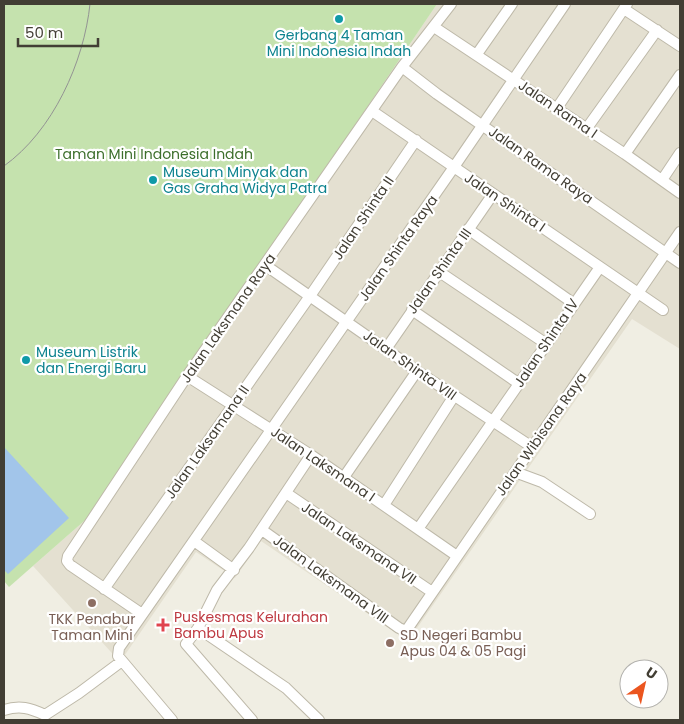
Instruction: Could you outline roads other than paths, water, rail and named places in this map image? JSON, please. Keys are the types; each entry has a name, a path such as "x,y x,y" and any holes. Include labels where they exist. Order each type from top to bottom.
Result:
{"street":[{"name":"Jalan Laksmana Raya","path":"142,614 70,565 67,561 68,556 187,376 402,67 451,4"},
{"path":"477,54 512,4"},
{"name":"Jalan Shinta Raya","path":"122,661 118,656 119,648 347,322 565,4"},
{"path":"557,108 626,6 680,46"},
{"name":"Jalan Rama I","path":"434,27 587,128 680,193"},
{"path":"587,128 657,30"},
{"name":"Jalan Rama Raya","path":"402,67 437,94 680,263"},
{"path":"625,154 680,75"},
{"name":"Jalan Shinta I","path":"372,111 664,310"},
{"name":"Jalan Shinta II","path":"310,296 416,140"},
{"path":"662,180 680,153"},
{"name":"Jalan Shinta III","path":"386,349 438,271 493,194"},
{"path":"468,230 573,303"},
{"name":"Jalan Wibisana Raya","path":"399,628 405,631 409,628 680,232"},
{"name":"Jalan Shinta VIII","path":"265,266 454,396 532,446"},
{"name":"Jalan Shinta IV","path":"418,529 494,421 573,303 600,267"},
{"path":"438,271 546,343"},
{"name":"Jalan Laksamana II","path":"104,589 310,296"},
{"path":"412,310 518,383"},
{"path":"344,477 417,371"},
{"name":"Jalan Laksmana I","path":"187,376 311,455 457,556"},
{"path":"384,505 454,396"},
{"path":"262,530 311,455"},
{"path":"515,472 542,482 590,514"},
{"name":"Jalan Laksmana VII","path":"286,493 432,592"},
{"name":"Jalan Laksmana VIII","path":"252,720 186,644 198,628 217,590 234,570 262,530 399,628"},
{"path":"194,541 234,570"},
{"path":"198,628 286,688 319,720"},
{"path":"4,710 18,706 29,707 47,718 122,661 172,720"}],"water":[{"path":"4,447 69,518 8,574 4,570"}],"tram line":[{"path":"4,166 22,151 37,134 63,94 81,49 90,4"}],"place":[{"name":"Gerbang 4 Taman Mini Indonesia Indah","path":"339,19"},
{"name":"Museum Minyak dan Gas Graha Widya Patra","path":"153,180"},
{"name":"Museum Listrik dan Energi Baru","path":"26,360"},
{"name":"TKK Penabur Taman Mini","path":"92,603"},
{"name":"Puskesmas Kelurahan Bambu Apus","path":"163,625"},
{"name":"SD Negeri Bambu Apus 04 & 05 Pagi","path":"390,643"}],"park label":[{"name":"Taman Mini Indonesia Indah","path":"154,154"}]}
